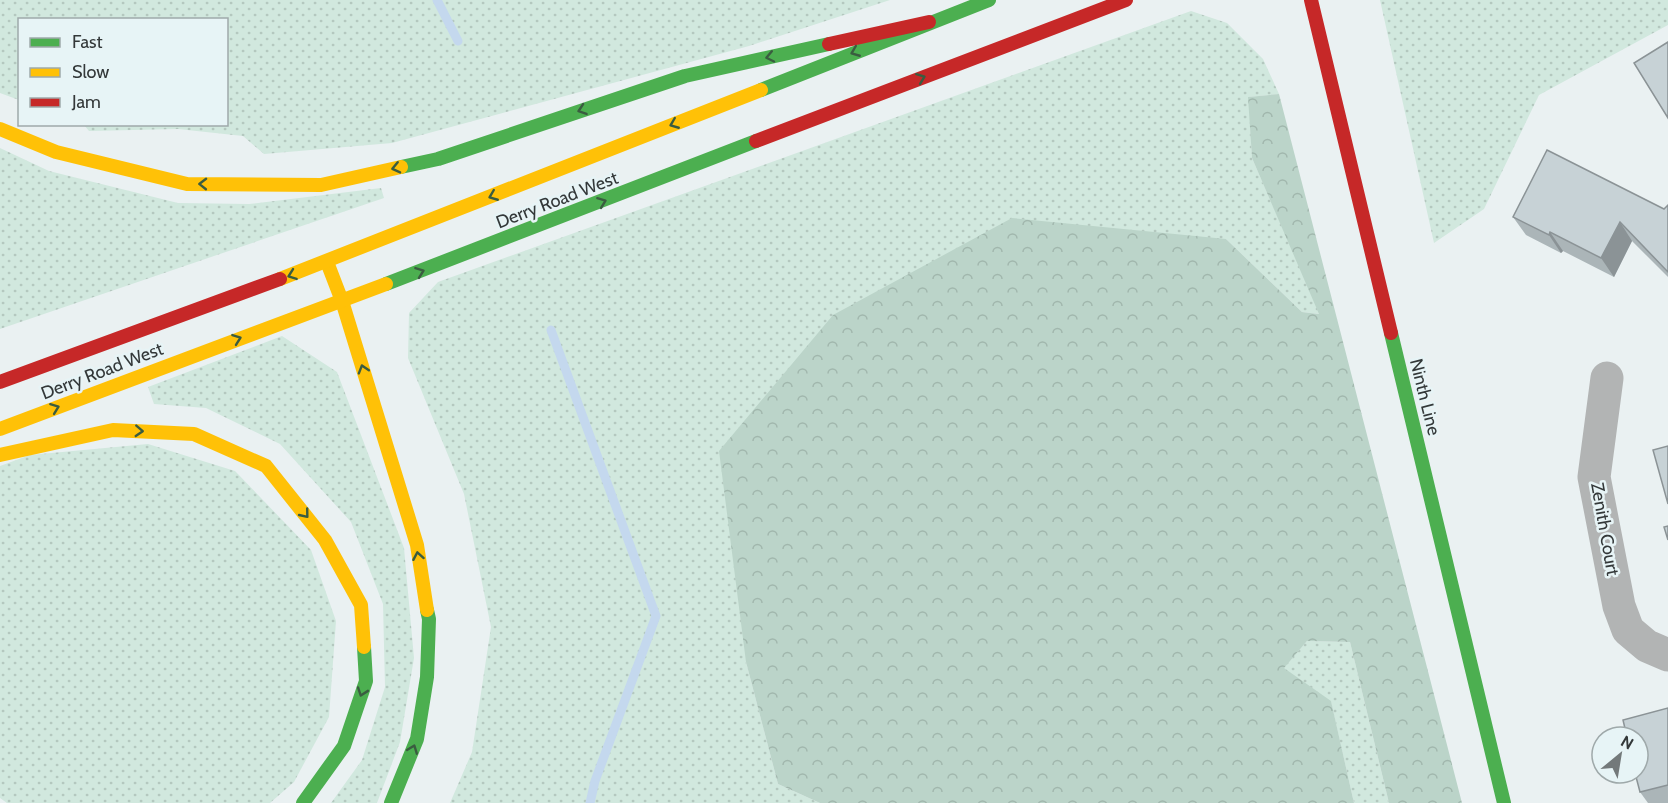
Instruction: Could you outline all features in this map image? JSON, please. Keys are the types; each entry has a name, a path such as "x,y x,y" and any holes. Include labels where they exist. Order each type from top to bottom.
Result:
{"main road":[{"name":"Derry Road West","path":"0,382 327,262 988,0"},
{"name":"Derry Road West","path":"0,429 469,254 846,106 1126,0"},
{"name":"Ninth Line","path":"1311,0 1504,803"},
{"path":"0,129 56,152 187,184 321,185 438,159 685,76 929,22"},
{"path":"327,262 342,301 417,545 429,619 427,677 417,739 391,803"},
{"path":"0,455 113,430 194,435 266,466 326,540 361,605 366,681 344,746 303,803"}],"street":[{"name":"Zenith Court","path":"1607,378 1594,477 1619,606 1628,630 1647,646 1668,655"}],"green space":[{"path":"0,0 890,0 749,46 392,143 264,154 243,136 178,129 89,131 85,126 228,126 228,18 18,18 18,100 0,93"},
{"path":"1380,0 1668,0 1668,25 1539,95 1484,209 1434,243"},
{"path":"1191,11 1227,23 1263,59 1279,94 1249,97 1252,158 1320,314 1302,312 1226,239 746,662 778,784 820,803 450,803 472,752 491,627 464,494 408,358 409,313 438,282"},
{"path":"1279,94 1462,803 1389,803 1350,642 1307,641 1284,668 1331,701 1354,803 820,803 778,784 746,662 719,451 833,315 1012,218 1226,239 1302,312 1319,314 1252,158 1248,97"},
{"path":"0,148 49,171 178,203 249,204 381,188 384,198 0,329"},
{"path":"282,336 337,372 404,548 414,658 400,742 377,803 331,803 362,760 385,687 383,604 351,522 280,444 206,408 154,404 148,387"},
{"path":"148,444 235,471 311,550 336,621 329,717 294,782 270,803 7,803 0,798 0,466 30,455"},
{"path":"1307,641 1350,642 1389,803 1354,803 1331,702 1283,668"}],"building":[{"path":"1668,42 1668,118 1634,63"},
{"path":"1547,150 1664,209 1668,205 1668,272 1620,222 1601,258 1550,232 1549,235 1513,217"},
{"path":"1668,446 1668,504 1653,450"},
{"path":"1668,526 1668,540 1664,527"},
{"path":"1668,708 1668,785 1640,792 1638,785 1650,785 1650,725 1624,725 1623,720"}],"waterway":[{"path":"437,0 458,41"},
{"path":"551,330 656,616 595,781 590,803"}],"traffic: fast":[{"path":"761,90 989,0"},
{"path":"401,167 438,159 685,76 829,44"},
{"path":"386,284 756,141"},
{"path":"1391,333 1504,803"},
{"path":"391,803 417,739 427,677 429,619 427,610"},
{"path":"303,803 344,746 366,681 364,647"}],"traffic: slow":[{"path":"280,279 761,90"},
{"path":"0,129 56,152 187,184 321,185 401,167"},
{"path":"327,262 342,301 417,545 427,610"},
{"path":"0,429 386,284"},
{"path":"0,455 113,430 194,434 266,466 325,540 361,605 364,647"}],"traffic: jam":[{"path":"756,141 1126,0"},
{"path":"1311,0 1391,333"},
{"path":"829,44 929,22"},
{"path":"0,382 280,279"}]}
